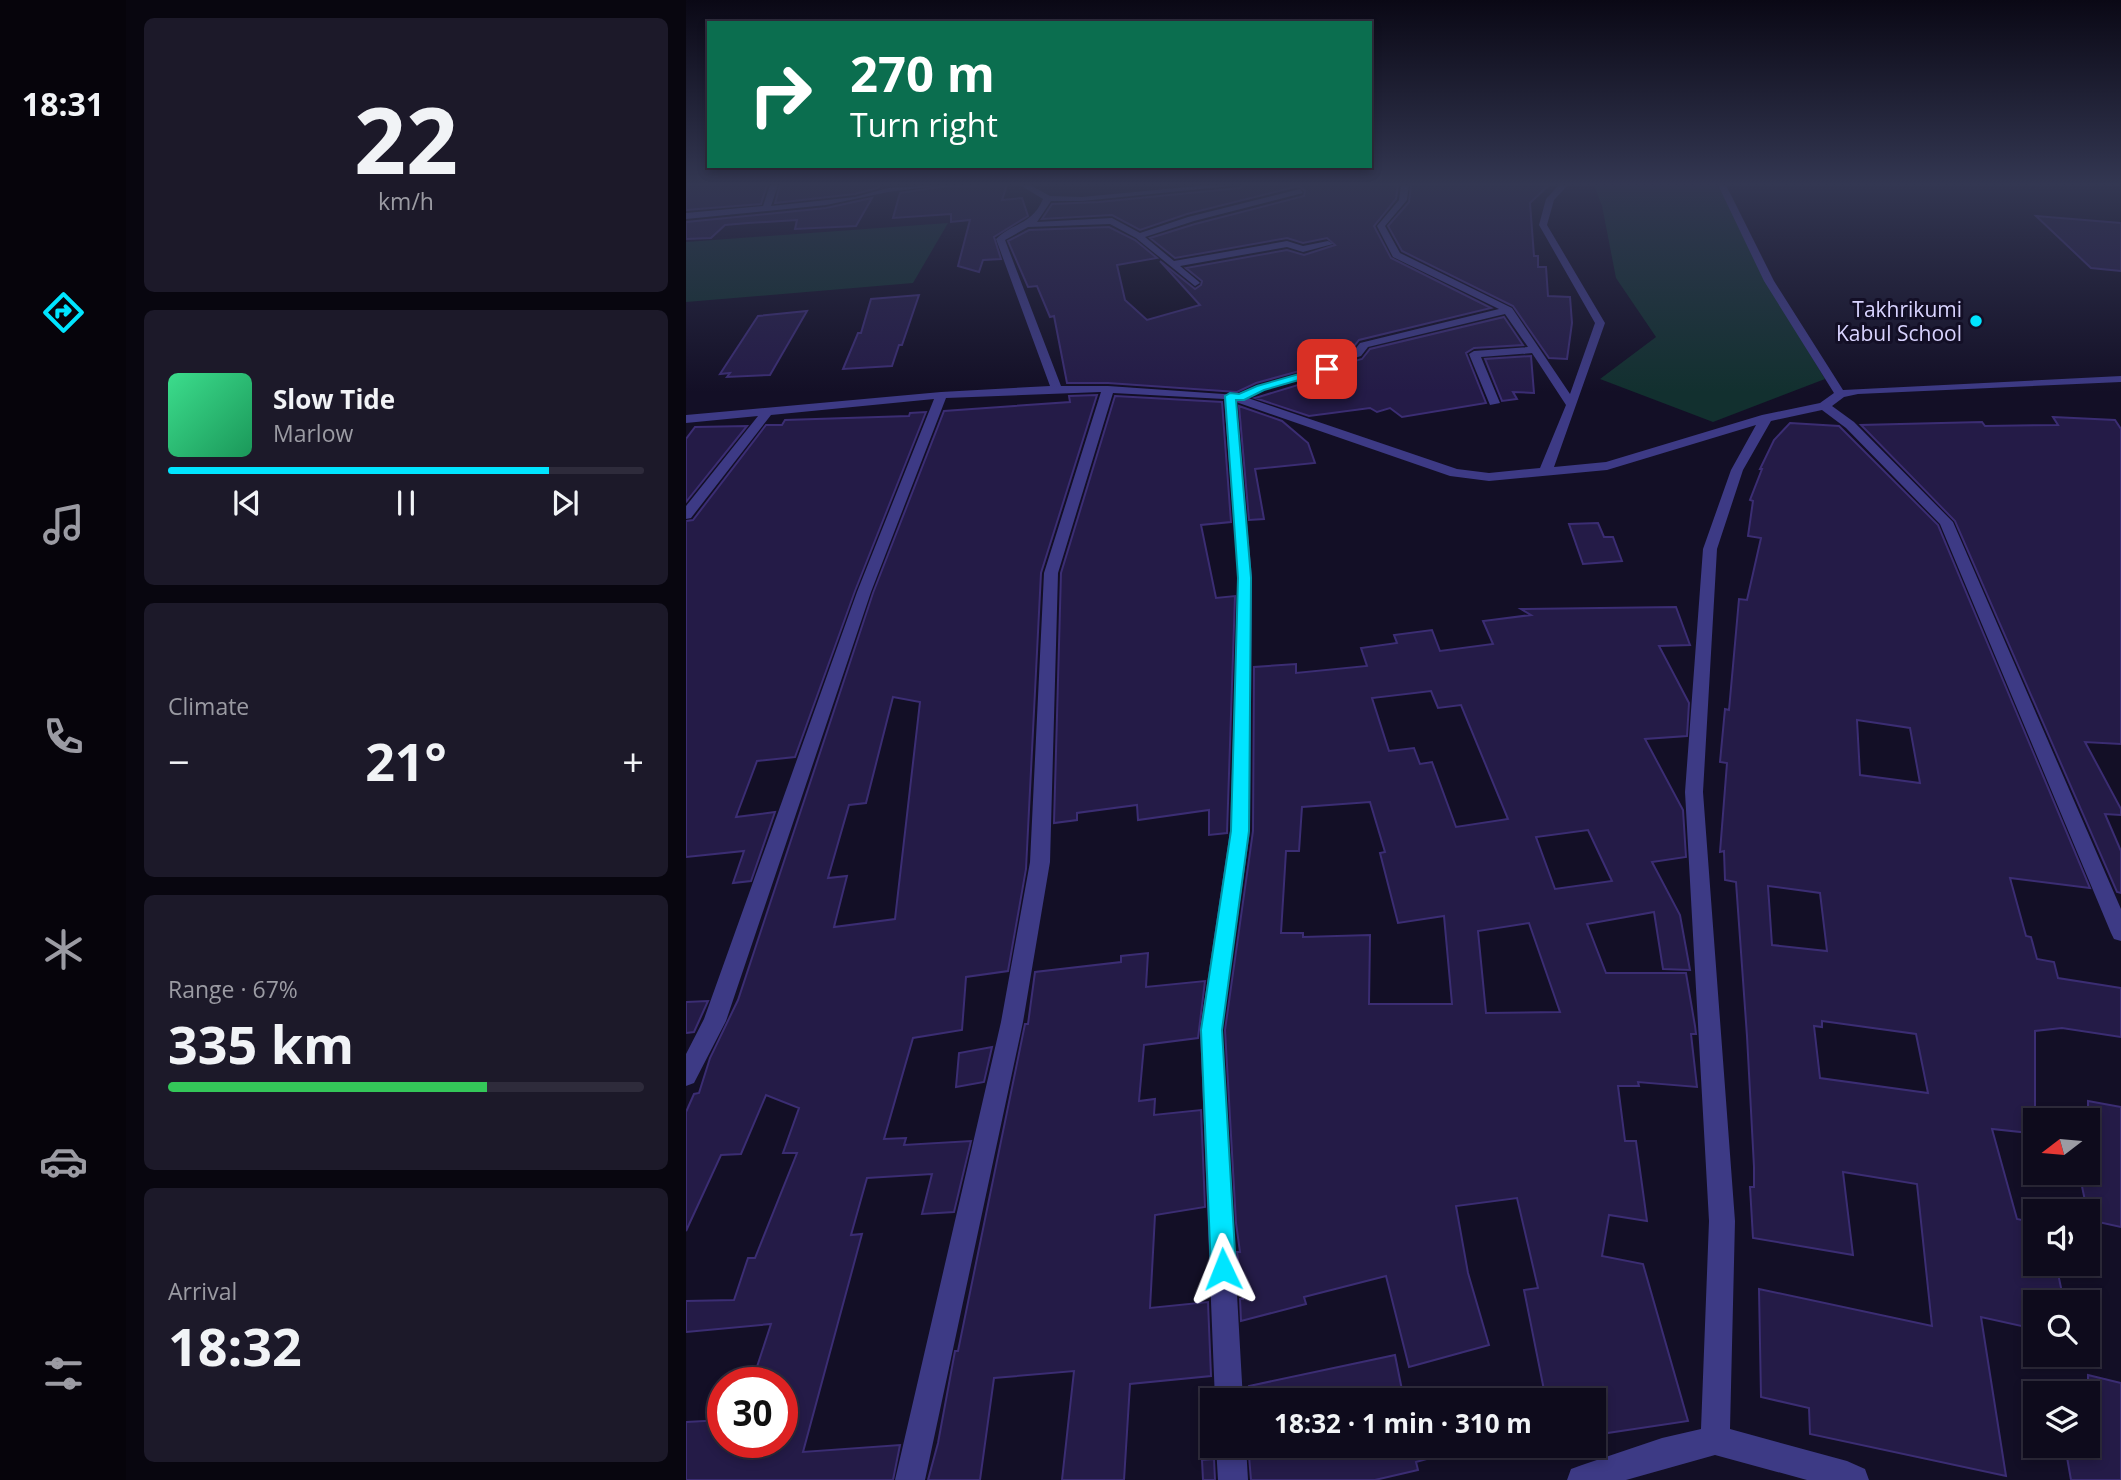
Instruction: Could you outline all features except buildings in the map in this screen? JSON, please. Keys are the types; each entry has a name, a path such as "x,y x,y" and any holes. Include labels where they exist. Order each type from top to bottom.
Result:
{"street":[{"path":"1006,254 1057,389"},
{"path":"1161,254 1195,283"},
{"path":"1173,264 1230,254"},
{"path":"1396,254 1508,310 1572,405"},
{"path":"1545,473 1600,323 1560,254"},
{"path":"1756,254 1769,281 1840,394"},
{"path":"1235,397 1326,370 1326,363 1357,354 1364,345 1508,310"},
{"path":"1494,403 1474,354 1534,350"},
{"path":"686,419 941,396 1057,389 1108,389 1235,397 1455,473 1489,477 1607,466 1766,418 1824,406 1840,394 1911,387 2121,379"},
{"path":"910,1480 1012,1022 1040,862 1051,573 1108,389"},
{"path":"686,1076 715,1021 864,592 941,396"},
{"path":"1228,1388 1211,1030 1240,831 1245,578 1235,397"},
{"path":"1824,406 1850,425 1946,522 2121,933"},
{"path":"686,515 768,411"},
{"path":"1715,1440 1722,1221 1694,792 1710,550 1737,470 1766,418"},
{"path":"1583,1480 1662,1453 1715,1440 1854,1480"},
{"path":"1232,1458 1233,1480"}],"green space":[{"path":"686,254 930,254 913,283 686,302"},
{"path":"1611,254 1753,254 1825,379 1713,422 1600,379 1656,337 1616,278"}],"place":[{"name":"Takhrikumi Kabul School","path":"1976,321"}],"route":[{"path":"1223,1269 1211,1030 1240,831 1245,578 1230,396 1240,398 1261,388 1327,369"}]}
